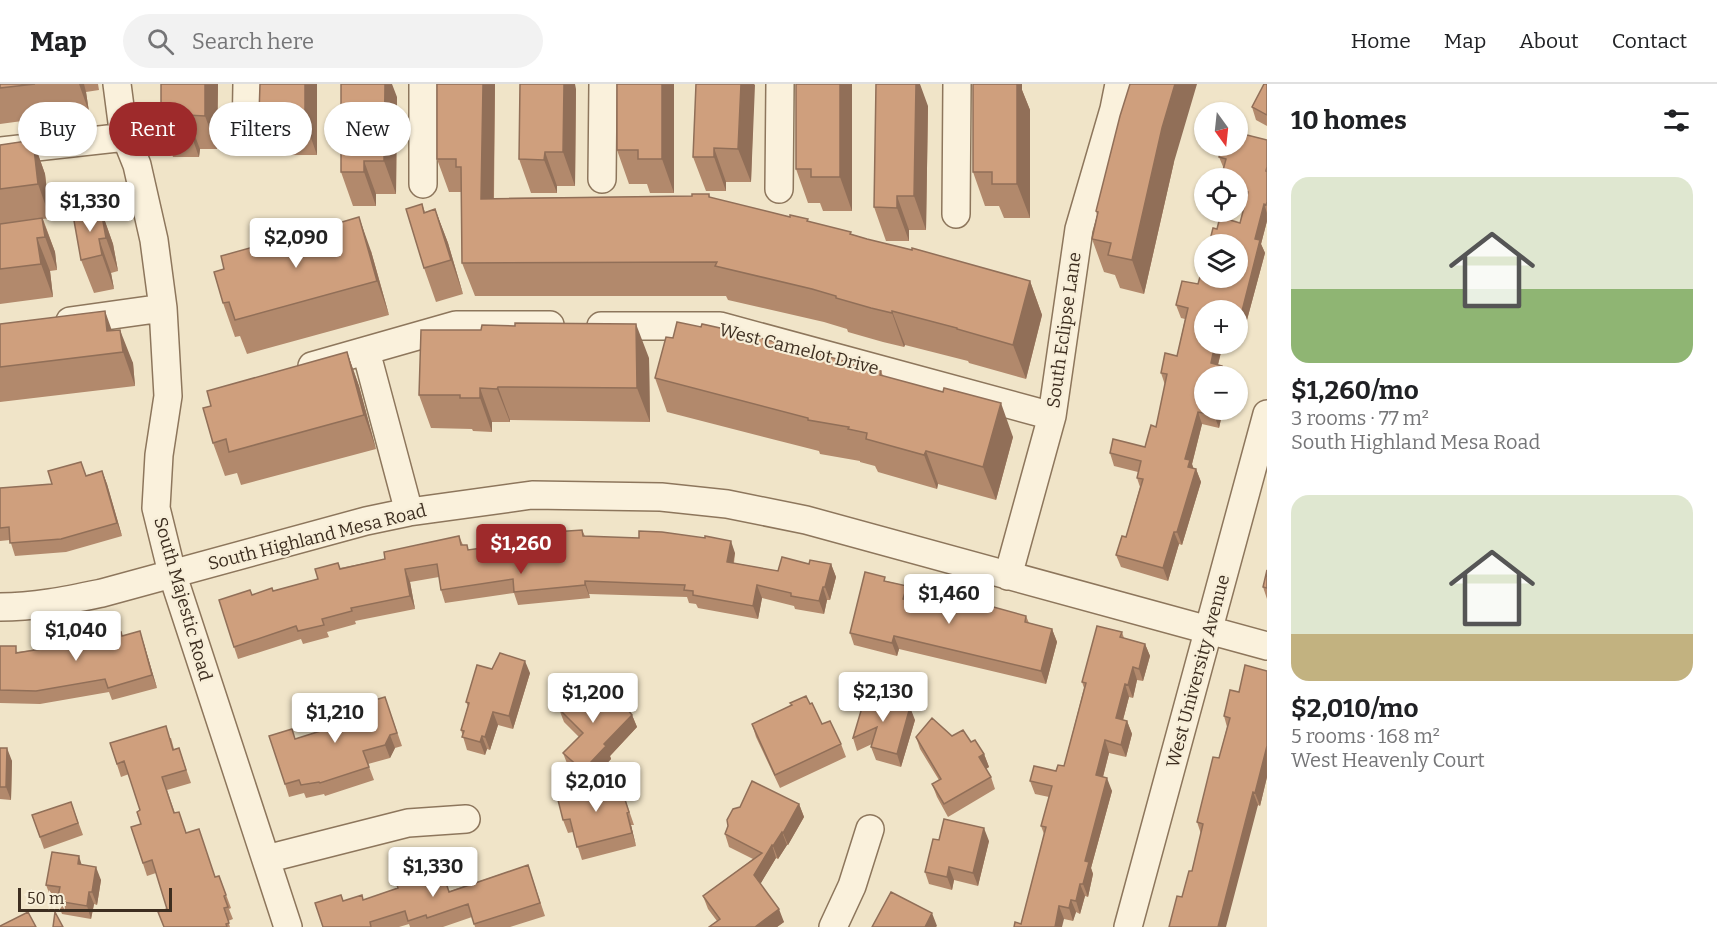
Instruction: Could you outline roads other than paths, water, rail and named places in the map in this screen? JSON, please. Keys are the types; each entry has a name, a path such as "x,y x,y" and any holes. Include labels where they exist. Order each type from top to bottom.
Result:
{"street":[{"name":"South Majestic Road","path":"117,84 119,102"},
{"path":"247,84 247,102"},
{"path":"423,84 423,184"},
{"path":"602,179 603,84"},
{"path":"779,189 780,84"},
{"path":"956,214 957,84"},
{"name":"South Eclipse Lane","path":"1008,576 1052,416 1079,229 1114,109 1119,84"},
{"path":"0,151 109,139"},
{"name":"South Majestic Road","path":"133,156 154,240 164,308 168,396 159,455 156,508 171,573 288,927"},
{"path":"47,324 164,308"},
{"name":"West Camelot Drive","path":"290,372 456,325 720,326 1052,416"},
{"path":"366,351 409,512"},
{"name":"West University Avenue","path":"1128,927 1267,414"},
{"name":"South Highland Mesa Road","path":"0,607 63,602 409,512 532,495 661,497 727,504 806,520 1267,646"},
{"path":"266,859 408,823 466,819"},
{"path":"833,927 852,886 870,829"}]}
